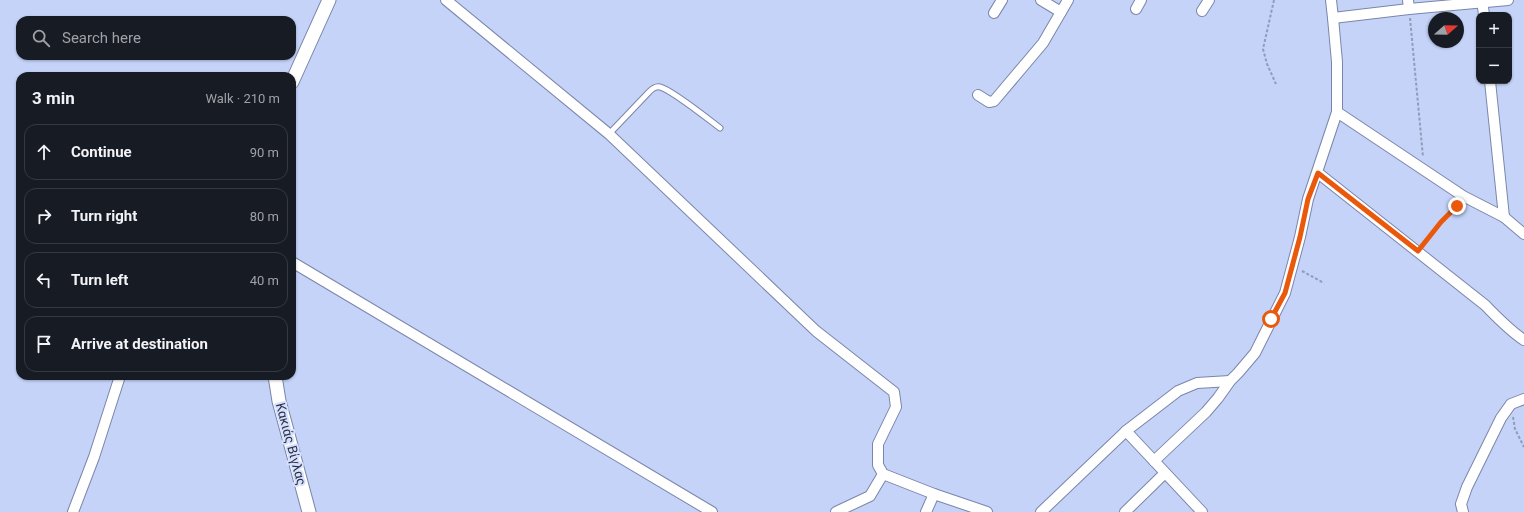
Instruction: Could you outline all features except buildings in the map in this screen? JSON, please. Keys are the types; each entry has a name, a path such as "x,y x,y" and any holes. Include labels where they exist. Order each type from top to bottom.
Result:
{"street":[{"path":"296,73 329,0"},
{"path":"446,0 609,134 816,331 894,392 896,407 878,444 878,465 883,474 986,512"},
{"path":"994,13 1002,0"},
{"path":"1041,0 1061,12"},
{"path":"978,95 989,102 994,101 1043,43 1068,0"},
{"path":"1202,11 1209,0"},
{"path":"1154,461 1206,412 1230,381 1255,353 1285,293 1300,237 1308,199 1318,173 1337,112 1338,62 1331,0"},
{"path":"1333,18 1408,4 1508,0"},
{"path":"1482,2 1484,12"},
{"path":"1490,84 1504,217"},
{"path":"1337,112 1463,196 1504,217 1524,234"},
{"path":"1318,173 1485,305 1500,321 1524,340"},
{"path":"296,264 712,512"},
{"path":"73,512 94,457 119,380"},
{"name":"Κακιάς Βίγλας","path":"276,380 279,402 309,512"},
{"path":"1041,512 1126,431 1178,391 1197,383 1230,381"},
{"path":"1463,512 1461,504 1467,487 1501,418 1511,404 1524,399"},
{"path":"1126,431 1202,512"},
{"path":"1125,512 1165,473"},
{"path":"836,512 870,496 883,474"},
{"path":"926,512 934,494"}],"lane":[{"path":"609,134 649,92 654,88 660,87 671,93 720,128"}],"path":[{"path":"1274,0 1263,49 1267,64 1276,84"},
{"path":"1408,4 1425,171"},
{"path":"1418,251 1441,222 1457,206 1463,196"},
{"path":"1292,266 1324,283"},
{"path":"1511,404 1515,429 1524,447"}],"route":[{"path":"1271,319 1285,293 1300,237 1308,199 1318,173 1418,251 1441,222 1457,206"}]}
